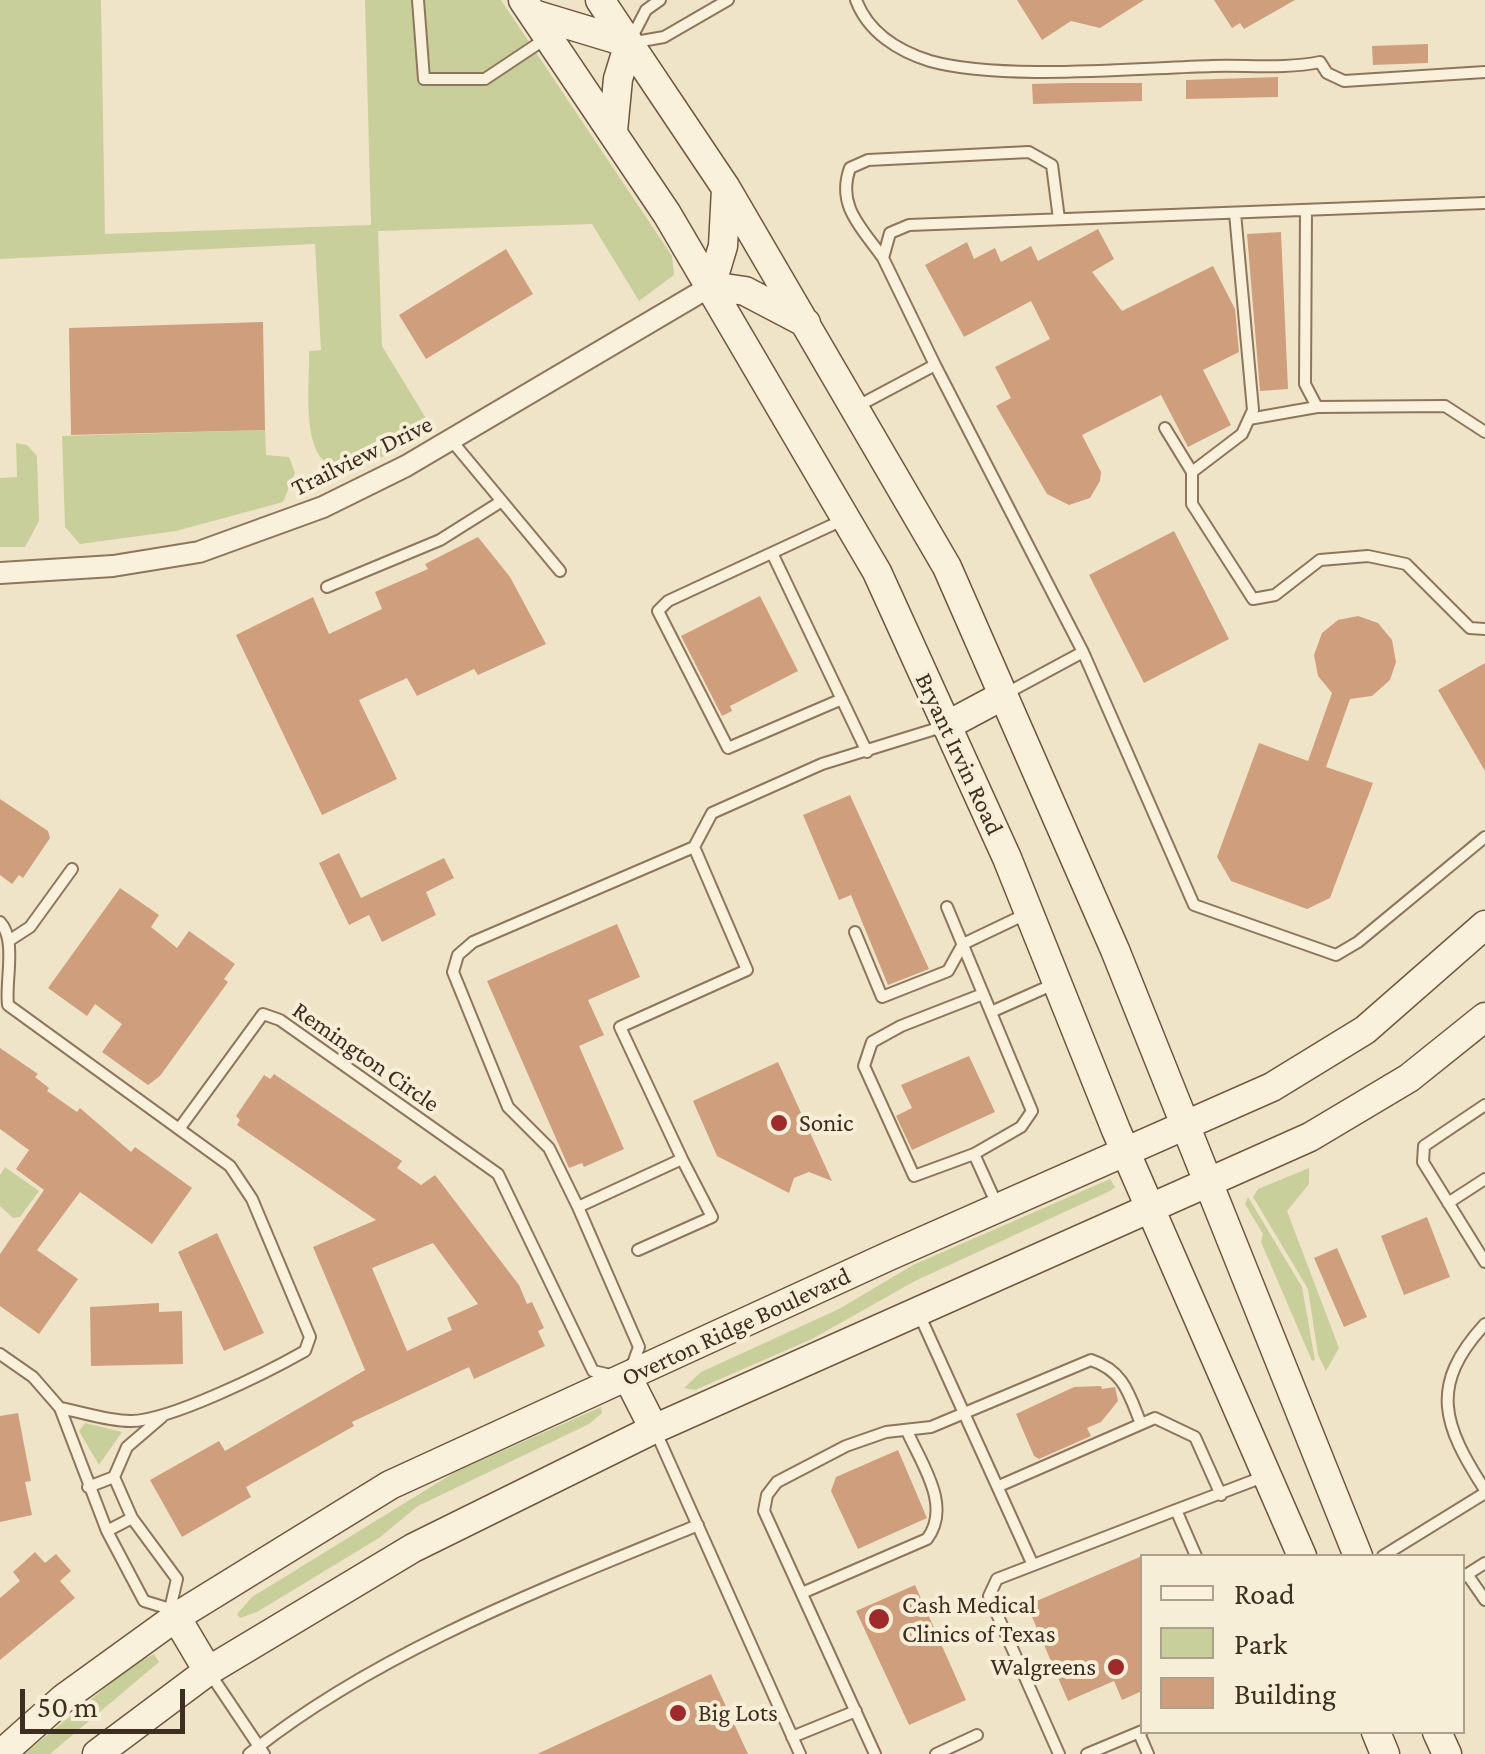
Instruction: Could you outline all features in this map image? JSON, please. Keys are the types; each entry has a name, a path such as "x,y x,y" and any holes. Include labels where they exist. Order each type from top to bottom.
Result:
{"main road":[{"path":"600,0 726,188 948,567 1115,950 1357,1554"},
{"path":"535,17 630,43"},
{"name":"Bryant Irvin Road","path":"535,17 711,286 877,572 1029,912 1126,1151 1301,1554"},
{"path":"613,131 618,79 630,43"},
{"path":"726,188 723,246 711,286 745,292 807,324"},
{"path":"946,726 1004,695"},
{"name":"Overton Ridge Boulevard","path":"0,1754 173,1613 390,1485 1272,1087 1365,1030 1485,926"},
{"path":"97,1754 208,1671 413,1548 654,1430 1206,1180 1310,1137 1410,1078 1485,1017"},
{"path":"628,1378 654,1430"},
{"path":"173,1613 208,1671"}],"street":[{"name":"Trailview Drive","path":"0,574 114,566 199,552 322,507 451,440 711,286"}],"lane":[{"path":"418,0 424,79 485,79 535,17"},
{"path":"630,43 646,10 660,0"},
{"path":"856,0 868,25 885,38 918,56 956,66 1021,69 1320,62 1327,73 1344,81 1485,72"},
{"path":"630,43 664,37 720,2"},
{"path":"1059,220 1052,165 1029,152 868,160 850,168 843,186 846,206 883,258 1083,652 1194,905 1336,955 1358,942 1485,837"},
{"path":"883,258 890,232 908,226 1485,203"},
{"path":"1306,210 1305,384 1317,407"},
{"path":"1192,472 1242,434 1253,410 1236,212"},
{"path":"856,408 935,365"},
{"path":"1249,419 1317,407 1445,406 1485,432"},
{"path":"1165,428 1192,472 1192,504 1253,599 1276,595 1320,560 1368,556 1406,564 1470,628 1485,629"},
{"path":"451,440 560,571"},
{"path":"327,587 440,540 502,501"},
{"path":"842,699 728,748 658,611 668,601 846,519"},
{"path":"772,553 867,752"},
{"path":"1004,695 1083,652"},
{"path":"628,1378 640,1347 549,1148 508,1107 453,972 458,954 473,942 694,847 712,812 822,764 946,726"},
{"path":"638,1250 712,1217 620,1027 747,970 694,847"},
{"path":"10,940 30,928 72,870"},
{"path":"946,907 963,944 1032,1111 1022,1127 974,1154 914,1176 864,1066 872,1042 983,994"},
{"path":"854,932 882,997 948,971 963,944 1029,912"},
{"path":"0,922 10,940 4,1002 230,1166 252,1200 310,1336 306,1351 281,1365 162,1416 130,1421 60,1408"},
{"path":"991,1012 1057,983"},
{"name":"Remington Circle","path":"179,1129 263,1014 280,1020 498,1174 593,1371 628,1378"},
{"path":"1485,1104 1424,1146 1422,1162 1485,1262"},
{"path":"974,1154 998,1208"},
{"path":"578,1206 682,1159"},
{"path":"1448,1203 1485,1179"},
{"path":"918,1312 1032,1563"},
{"path":"1386,1554 1485,1492 1458,1443 1447,1400 1448,1375 1464,1346 1485,1324"},
{"path":"0,1354 33,1378 60,1408 107,1531 144,1602 173,1613 177,1579 132,1518 114,1477"},
{"path":"876,1754 764,1512 767,1494 777,1482 846,1446 886,1432 931,1427 1091,1360 1111,1366 1122,1378 1141,1424"},
{"path":"88,1487 114,1477 128,1447 162,1416"},
{"path":"999,1486 1156,1418 1195,1437 1220,1494"},
{"path":"654,1430 800,1754"},
{"path":"802,1593 927,1539 940,1523 940,1507 907,1431"},
{"path":"1058,1754 988,1596 997,1579 1268,1475"},
{"path":"1176,1510 1195,1554"},
{"path":"107,1531 132,1518"},
{"path":"249,1754 261,1750 331,1698 502,1607 698,1525"},
{"path":"1485,1563 1465,1576 1485,1600"},
{"path":"208,1671 261,1750"},
{"path":"792,1737 856,1712"},
{"path":"1087,1754 1140,1732"},
{"path":"936,1754 977,1734"}],"green space":[{"path":"0,0 101,0 105,234 371,225 365,0 501,0 672,256 674,275 639,301 592,224 378,231 382,346 427,420 386,441 388,454 352,472 333,466 316,450 310,423 309,351 321,350 315,244 0,259"},
{"path":"265,430 266,455 289,457 295,473 283,502 176,531 80,544 65,527 62,436"},
{"path":"16,443 27,445 37,456 39,521 25,547 0,547 0,478 17,477"},
{"path":"5,1167 39,1191 20,1217 13,1218 0,1206 0,1175"},
{"path":"1309,1168 1309,1184 1287,1211 1339,1348 1326,1371 1318,1355 1308,1289 1253,1197 1258,1189"},
{"path":"1110,1179 1115,1187 1110,1191 915,1281 812,1339 695,1390 684,1388 701,1372 839,1309 913,1265"},
{"path":"1248,1197 1302,1287 1315,1360 1312,1361 1261,1242 1263,1234 1245,1204"},
{"path":"601,1407 602,1413 589,1424 418,1506 379,1538 257,1612 240,1618 237,1614 252,1597 455,1472"},
{"path":"85,1423 122,1432 99,1465 79,1431"},
{"path":"154,1654 159,1662 50,1754 24,1754 133,1665"}],"building":[{"path":"1017,0 1144,0 1100,28 1071,21 1042,40"},
{"path":"1214,0 1295,0 1244,29 1240,23 1232,28"},
{"path":"1428,44 1428,63 1373,65 1372,46"},
{"path":"1278,77 1278,97 1186,99 1186,80"},
{"path":"1142,83 1142,101 1033,104 1032,84"},
{"path":"1098,229 1114,259 1092,272 1122,311 1213,266 1235,309 1239,352 1203,370 1231,425 1188,447 1161,395 1082,435 1101,472 1100,481 1090,498 1069,505 1047,494 996,406 1011,398 995,367 1050,339 1031,301 964,337 925,265 967,242 974,259 995,248 1001,262 1031,246 1038,261"},
{"path":"1281,232 1288,389 1260,391 1247,234"},
{"path":"506,249 533,294 426,359 399,315"},
{"path":"263,322 265,430 71,435 69,328"},
{"path":"1174,531 1229,639 1144,683 1089,575"},
{"path":"478,537 510,577 546,644 478,675 474,669 417,696 407,678 359,700 397,779 322,815 236,635 313,597 329,634 382,609 375,592 428,569 425,564"},
{"path":"760,596 798,671 730,706 732,711 722,716 681,636"},
{"path":"1358,616 1378,623 1392,640 1396,662 1390,680 1372,696 1350,699 1326,767 1373,783 1330,898 1307,909 1231,881 1217,857 1259,743 1308,761 1332,693 1318,676 1314,655 1322,633 1338,620"},
{"path":"1485,663 1485,771 1438,690"},
{"path":"850,795 929,969 888,985 851,895 839,900 803,815"},
{"path":"0,799 48,831 50,838 23,878 19,875 12,884 0,875"},
{"path":"339,853 361,898 444,858 454,878 426,892 436,915 382,942 369,915 349,925 319,863"},
{"path":"120,888 159,915 151,927 177,948 189,931 235,964 224,979 228,982 160,1076 148,1085 102,1052 122,1024 95,1004 87,1016 48,988"},
{"path":"617,924 640,977 588,1000 604,1035 579,1046 624,1149 584,1167 582,1163 569,1168 487,981"},
{"path":"0,1048 38,1074 35,1077 49,1088 47,1091 77,1112 80,1108 131,1152 135,1147 192,1188 152,1244 80,1192 37,1250 78,1279 39,1334 0,1306 0,1254 44,1190 16,1169 29,1150 0,1129"},
{"path":"969,1056 995,1112 912,1150 896,1116 912,1108 901,1085"},
{"path":"778,1062 832,1181 809,1172 794,1178 789,1193 717,1156 693,1101"},
{"path":"274,1074 402,1161 397,1168 421,1185 435,1175 519,1285 527,1304 532,1302 544,1328 538,1331 545,1346 474,1379 469,1367 352,1422 354,1426 246,1487 251,1497 182,1537 150,1480 219,1441 225,1451 365,1370 313,1247 376,1220 237,1125 240,1120 236,1116 264,1075 270,1079","holes":["433,1243 478,1304 447,1318 452,1330 407,1351 372,1268"]},
{"path":"1427,1217 1450,1277 1404,1295 1381,1236"},
{"path":"217,1233 264,1333 224,1351 178,1252"},
{"path":"1337,1248 1367,1317 1344,1327 1314,1258"},
{"path":"159,1303 159,1312 182,1311 183,1364 91,1366 90,1307"},
{"path":"1074,1387 1115,1387 1118,1401 1101,1422 1087,1428 1091,1436 1039,1459 1034,1456 1016,1414"},
{"path":"18,1413 31,1481 25,1482 32,1515 0,1522 0,1416"},
{"path":"898,1450 927,1518 858,1549 831,1491 836,1477"},
{"path":"35,1552 45,1563 56,1554 71,1571 60,1581 75,1598 0,1660 0,1598 20,1581 13,1572"},
{"name":"Walgreens","path":"1140,1557 1140,1692 1122,1700 1114,1681 1068,1701 1027,1605"},
{"path":"915,1585 966,1700 909,1725 856,1611"},
{"name":"Big Lots","path":"711,1674 748,1754 537,1754"}],"place":[{"name":"Sonic","path":"779,1123"},
{"name":"Cash Medical Clinics of Texas","path":"879,1619"},
{"name":"Walgreens","path":"1116,1667"},
{"name":"Big Lots","path":"678,1713"}]}
